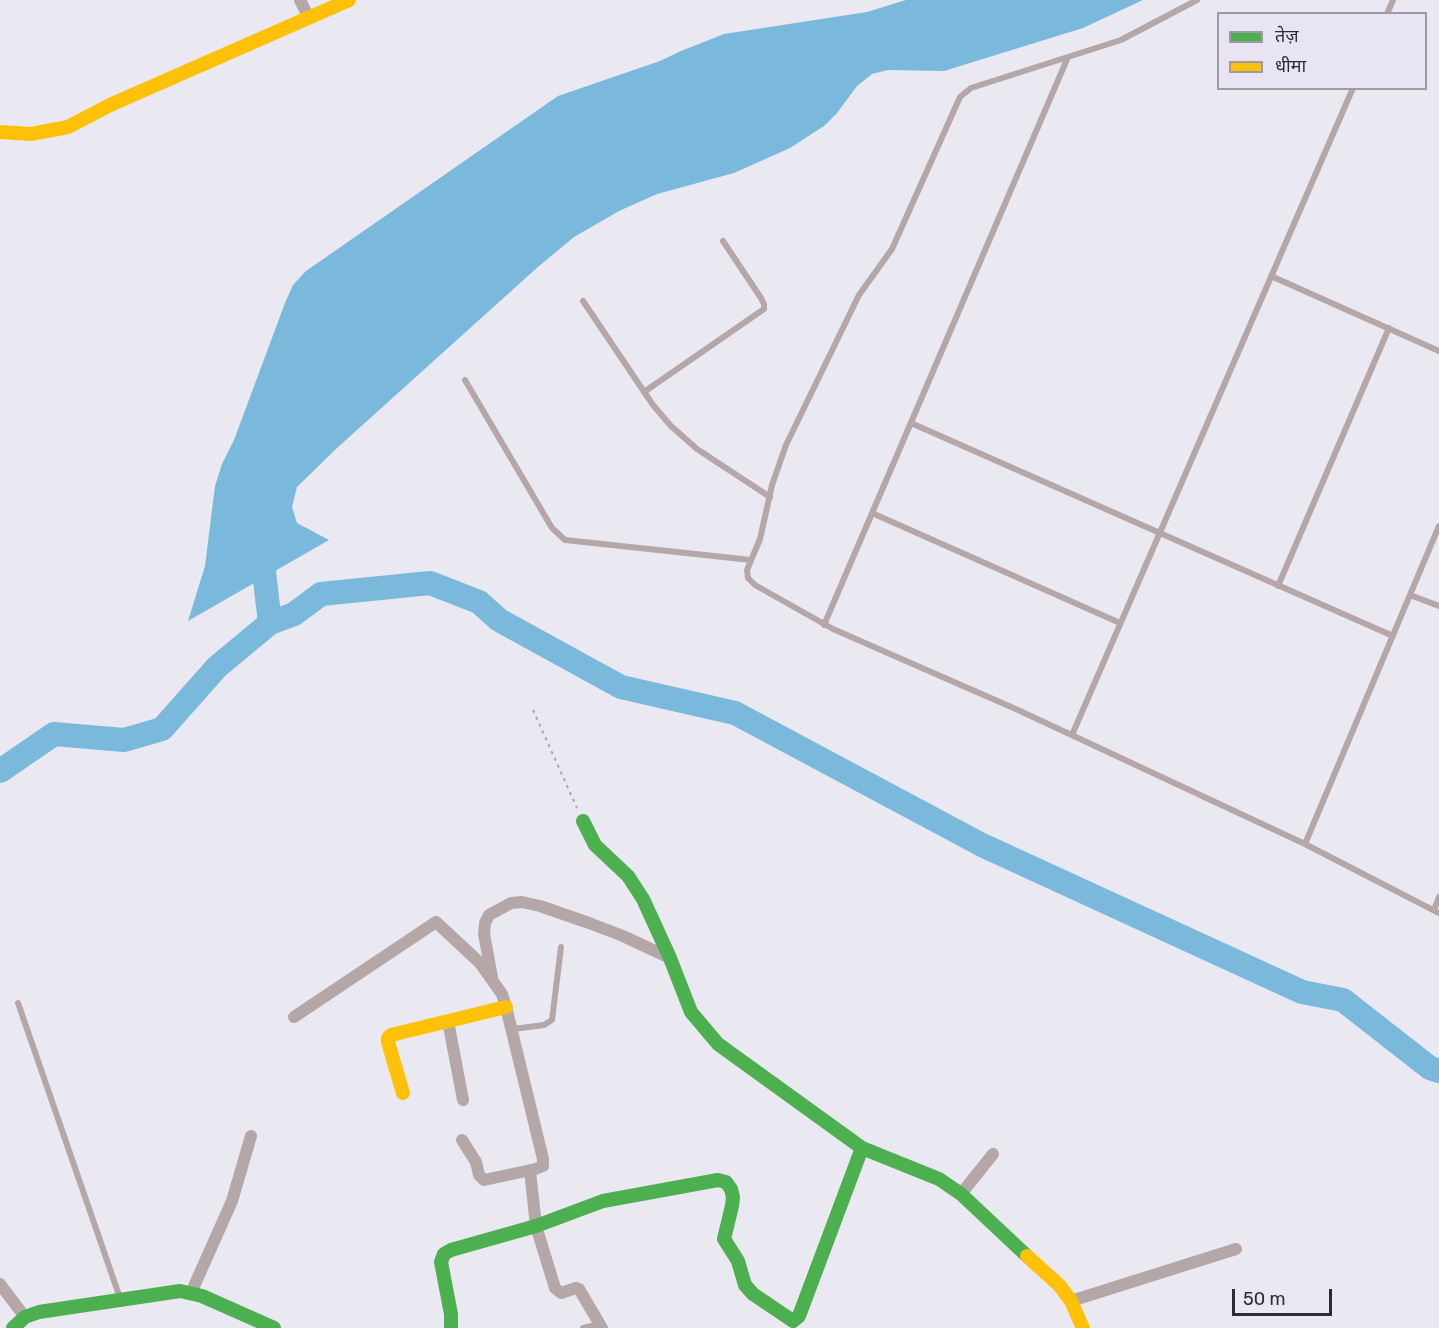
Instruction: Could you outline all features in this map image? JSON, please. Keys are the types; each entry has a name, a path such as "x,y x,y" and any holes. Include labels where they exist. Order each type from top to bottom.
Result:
{"street":[{"path":"300,0 309,18"},
{"path":"0,132 31,134 68,127 110,105 349,0"},
{"path":"583,821 594,845 628,876 643,899 691,1012 718,1044 862,1148 939,1179 961,1194 1060,1286 1071,1301 1083,1328"},
{"path":"492,978 484,934 485,923 489,915 512,903 522,902 540,906 589,923 670,958"},
{"path":"294,1017 436,922 480,963 502,994 513,1029 544,1163 540,1168 484,1180 479,1175 476,1162 462,1140"},
{"path":"403,1093 388,1038 396,1033 506,1007"},
{"path":"448,1021 462,1100"},
{"path":"191,1293 232,1201 251,1136"},
{"path":"451,1328 451,1314 441,1262 444,1254 451,1250 536,1226 603,1201 718,1180 726,1182 731,1189 733,1197 724,1239 738,1261 745,1285 753,1294 793,1321 798,1316 862,1148"},
{"path":"961,1194 993,1154"},
{"path":"531,1170 536,1226 555,1288 561,1293 579,1289 601,1326"},
{"path":"1071,1301 1236,1249"},
{"path":"0,1284 18,1323 58,1309 171,1292 191,1293 274,1328"}],"lane":[{"path":"1197,0 1121,40 972,88 960,97 892,249 859,295 786,445 777,470 760,539 747,574 751,582 824,625 1072,735 1305,844 1436,911 1439,897"},
{"path":"824,625 1068,57"},
{"path":"1072,735 1352,90"},
{"path":"644,392 764,309 761,298 723,241"},
{"path":"1271,276 1439,351"},
{"path":"583,301 644,392 671,426 697,449 770,497"},
{"path":"1278,586 1389,328"},
{"path":"465,380 552,528 565,540 751,560"},
{"path":"911,423 1393,636"},
{"path":"872,513 1120,623"},
{"path":"1305,844 1439,526"},
{"path":"1410,595 1439,606"},
{"path":"513,1029 544,1025 552,1020 561,947"},
{"path":"18,1003 121,1301"},
{"path":"583,1328 601,1326"}],"path":[{"path":"533,710 583,821"}],"water":[{"path":"906,0 1143,0 1083,28 944,71 888,70 872,74 857,86 824,126 790,148 734,173 657,194 619,211 574,237 337,448 297,487 292,507 297,523 329,540 188,621 205,566 215,486 222,464 234,440 285,303 293,285 306,271 558,96 660,61 724,34 867,12"}],"waterway":[{"path":"268,544 264,572 270,623"},
{"path":"0,771 54,734 124,740 162,729 217,667 270,623 294,614 321,594 430,583 479,602 499,620 621,687 735,713 982,845 1302,992 1343,1000 1430,1068 1439,1071"}],"traffic: fast":[{"path":"583,821 595,845 628,876 643,899 691,1012 718,1044 862,1148 939,1179 961,1194 1027,1256"},
{"path":"451,1328 451,1314 441,1262 444,1254 451,1250 536,1226 603,1201 718,1180 726,1182 731,1189 732,1206 724,1239 738,1261 745,1285 753,1294 793,1321 799,1316 862,1148"},
{"path":"13,1328 25,1317 39,1312 180,1291 202,1296 274,1328"}],"traffic: slow":[{"path":"0,132 31,134 68,127 110,105 349,0"},
{"path":"403,1093 388,1042 391,1035 506,1007"},
{"path":"1027,1256 1060,1286 1071,1301 1083,1328"}]}
